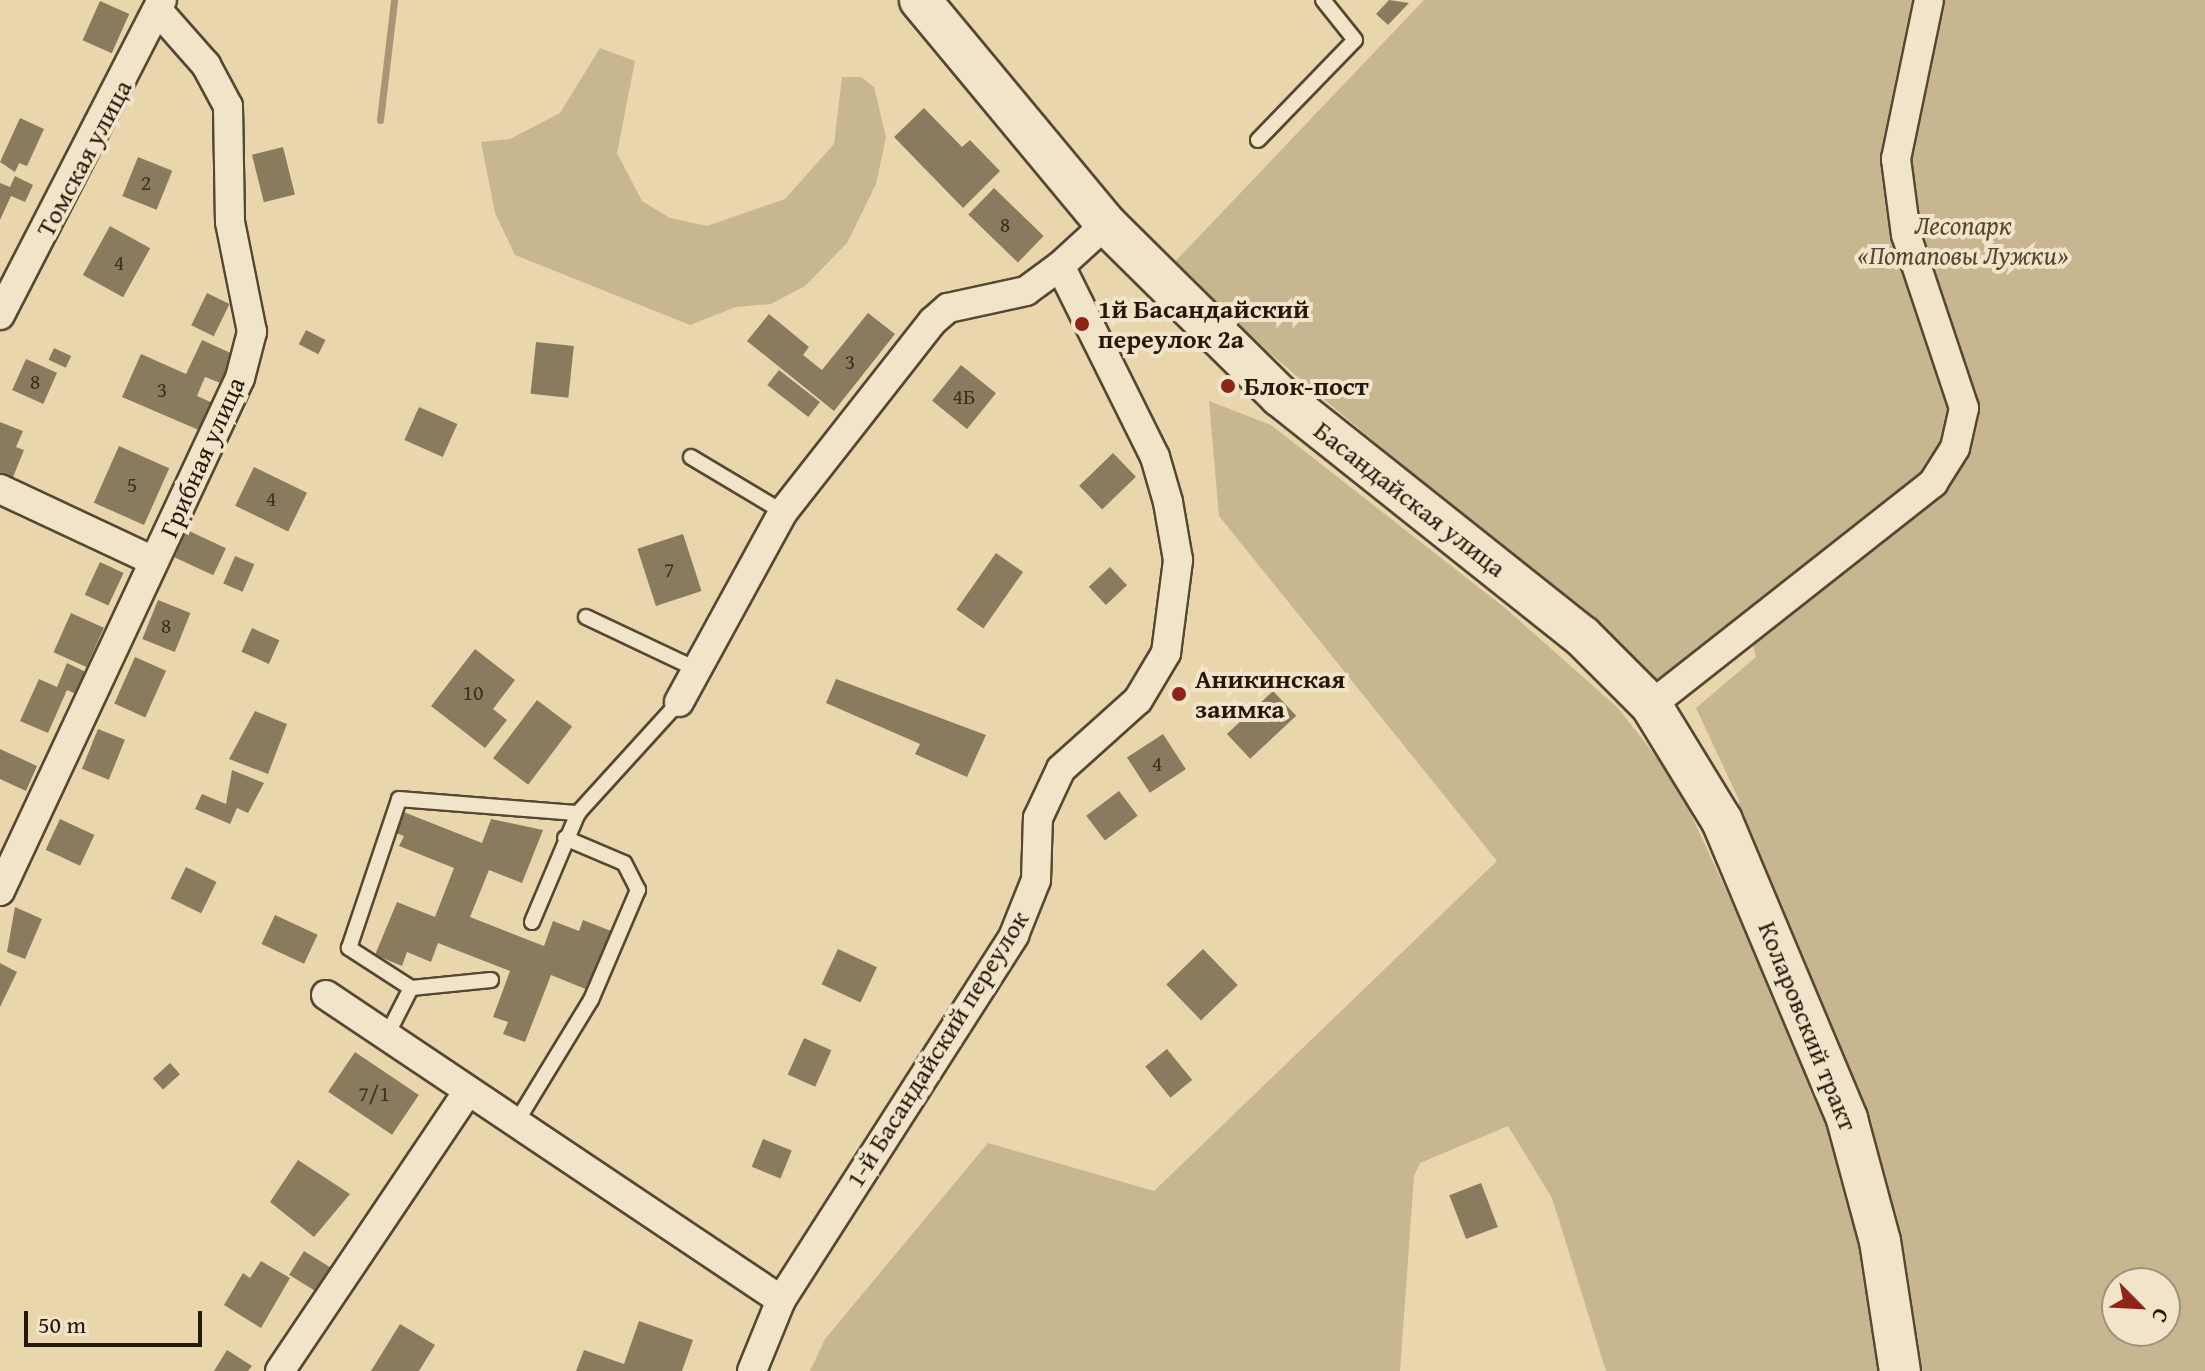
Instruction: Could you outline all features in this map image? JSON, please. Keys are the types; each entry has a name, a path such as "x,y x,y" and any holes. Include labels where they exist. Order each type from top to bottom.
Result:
{"street":[{"name":"Басандайская улица","path":"920,0 1106,224 1280,396 1582,636 1651,705"},
{"path":"1651,705 1933,483 1955,448 1964,408 1906,235 1896,159 1929,0"},
{"name":"Томская улица","path":"0,315 162,7"},
{"name":"Грибная улица","path":"0,891 240,378 252,332 230,222 228,106 206,65 162,7"},
{"path":"679,702 700,671 783,512 940,315 1026,291 1060,266 1106,224"},
{"name":"1-й Басандайский переулок","path":"752,1371 781,1300 1014,935 1036,880 1038,818 1061,769 1138,700 1166,653 1178,560 1168,502 1155,457 1060,266"},
{"path":"0,489 154,561"},
{"name":"Коларовский тракт","path":"1651,705 1722,821 1842,1106 1880,1241 1900,1371"},
{"path":"326,995 514,1126 781,1300"},
{"path":"280,1371 467,1093"}],"lane":[{"path":"1258,140 1355,40 1323,0"},
{"path":"691,457 783,512"},
{"path":"586,617 700,671"},
{"path":"532,922 578,813 679,702"},
{"path":"491,980 411,988 349,948 399,799 578,813"},
{"path":"514,1126 591,1000 638,890 624,863 565,838"},
{"path":"386,1037 411,988"}],"green space":[{"name":"Лесопарк «Потаповы Лужки»","path":"1424,0 2205,0 2205,1371 1606,1371 1552,1198 1508,1126 1420,1163 1414,1176 1400,1371 810,1371 825,1339 988,1143 1154,1191 1497,861 1219,516 1209,401 1271,425 1505,608 1618,708 1676,782 1743,927 1739,800 1696,708 1756,657 1746,614 1656,680 1169,268"},
{"path":"600,48 635,61 617,153 642,201 670,218 707,226 785,199 834,144 842,77 861,77 874,87 886,137 876,184 847,243 805,286 771,304 736,307 690,325 515,255 495,213 481,142 510,139 560,113"}],"building":[{"path":"1389,0 1409,3 1388,25 1376,14"},
{"path":"100,1 129,14 112,53 83,40"},
{"path":"924,108 962,147 970,140 1000,171 963,208 894,137"},
{"path":"20,118 44,129 27,166 19,163 15,172 0,162"},
{"path":"283,147 295,195 264,202 252,155"},
{"path":"138,157 172,171 157,210 122,196"},
{"path":"15,176 33,185 25,202 11,196 0,220 0,183 10,187"},
{"path":"994,188 1044,236 1018,263 968,215"},
{"path":"110,226 150,248 123,297 83,275"},
{"path":"207,293 229,304 214,336 191,325"},
{"path":"868,313 895,334 834,411 747,341 769,314 809,347 803,355 822,370"},
{"path":"306,330 326,340 318,354 299,344"},
{"path":"202,340 235,355 223,384 205,377 197,396 213,403 201,431 122,397 141,354 186,374"},
{"path":"536,342 574,346 568,398 531,394"},
{"path":"54,348 71,356 66,368 49,360"},
{"path":"26,359 57,373 43,404 12,390"},
{"path":"961,365 996,393 967,429 932,401"},
{"path":"779,370 820,402 808,417 767,385"},
{"path":"419,407 457,424 443,457 404,440"},
{"path":"0,422 23,431 16,447 24,450 11,482 0,478"},
{"path":"119,446 169,468 144,525 94,503"},
{"path":"1113,453 1136,477 1102,509 1079,486"},
{"path":"254,467 307,493 288,532 235,506"},
{"path":"187,530 226,548 213,575 174,557"},
{"path":"683,534 702,591 656,606 637,549"},
{"path":"996,553 1023,572 983,628 956,610"},
{"path":"235,556 254,564 243,592 223,584"},
{"path":"100,562 124,573 108,606 85,595"},
{"path":"1110,567 1127,585 1106,605 1089,587"},
{"path":"158,600 190,613 175,652 142,639"},
{"path":"71,613 104,628 86,667 54,652"},
{"path":"252,628 279,640 269,664 241,652"},
{"path":"475,649 515,680 493,709 507,720 485,748 431,706"},
{"path":"135,657 166,671 145,717 114,704"},
{"path":"67,663 88,673 78,695 67,690 48,733 20,721 39,679 57,687"},
{"path":"836,679 986,735 967,777 915,754 920,744 826,703"},
{"path":"1273,691 1296,716 1250,759 1227,734"},
{"path":"537,700 572,726 528,785 493,758"},
{"path":"255,711 287,724 268,774 229,759"},
{"path":"98,729 125,740 109,780 82,769"},
{"path":"1163,734 1186,769 1150,793 1127,757"},
{"path":"0,749 37,766 26,791 0,779"},
{"path":"232,770 264,783 248,813 237,808 230,824 195,809 202,794 226,804"},
{"path":"1119,791 1138,816 1105,840 1086,816"},
{"path":"401,811 482,843 491,819 543,830 522,883 489,870 470,917 544,946 553,921 579,931 583,920 611,931 588,990 551,975 525,1042 503,1034 508,1022 493,1017 510,971 438,943 431,962 407,952 402,966 375,955 397,902 435,917 454,868 399,846 404,836 393,832"},
{"path":"60,819 94,835 80,866 46,850"},
{"path":"186,867 217,882 201,913 171,898"},
{"path":"15,907 42,919 25,959 7,952"},
{"path":"275,915 318,935 304,964 261,944"},
{"path":"838,949 877,967 860,1003 822,984"},
{"path":"1203,949 1238,985 1201,1020 1166,984"},
{"path":"0,963 17,972 0,1007"},
{"path":"804,1038 831,1050 815,1087 788,1075"},
{"path":"1167,1049 1192,1080 1170,1098 1145,1067"},
{"path":"355,1052 419,1095 392,1135 328,1092"},
{"path":"170,1063 180,1074 163,1090 153,1078"},
{"path":"763,1139 792,1151 781,1178 752,1167"},
{"path":"298,1160 350,1194 314,1237 270,1202"},
{"path":"1481,1183 1498,1227 1466,1239 1449,1195"},
{"path":"304,1251 335,1270 320,1294 289,1275"},
{"path":"261,1261 290,1278 261,1328 224,1305 243,1273 250,1278"},
{"path":"639,1321 693,1340 682,1371 576,1371 584,1350 624,1364"},
{"path":"400,1324 435,1345 419,1371 371,1371"},
{"path":"227,1350 252,1366 248,1371 214,1371"}],"waterway":[{"path":"380,120 394,0"}],"place":[{"name":"1й Басандайский переулок 2а","path":"1082,324"},
{"name":"Блок-пост","path":"1228,386"},
{"name":"Аникинская заимка","path":"1179,694"}]}
